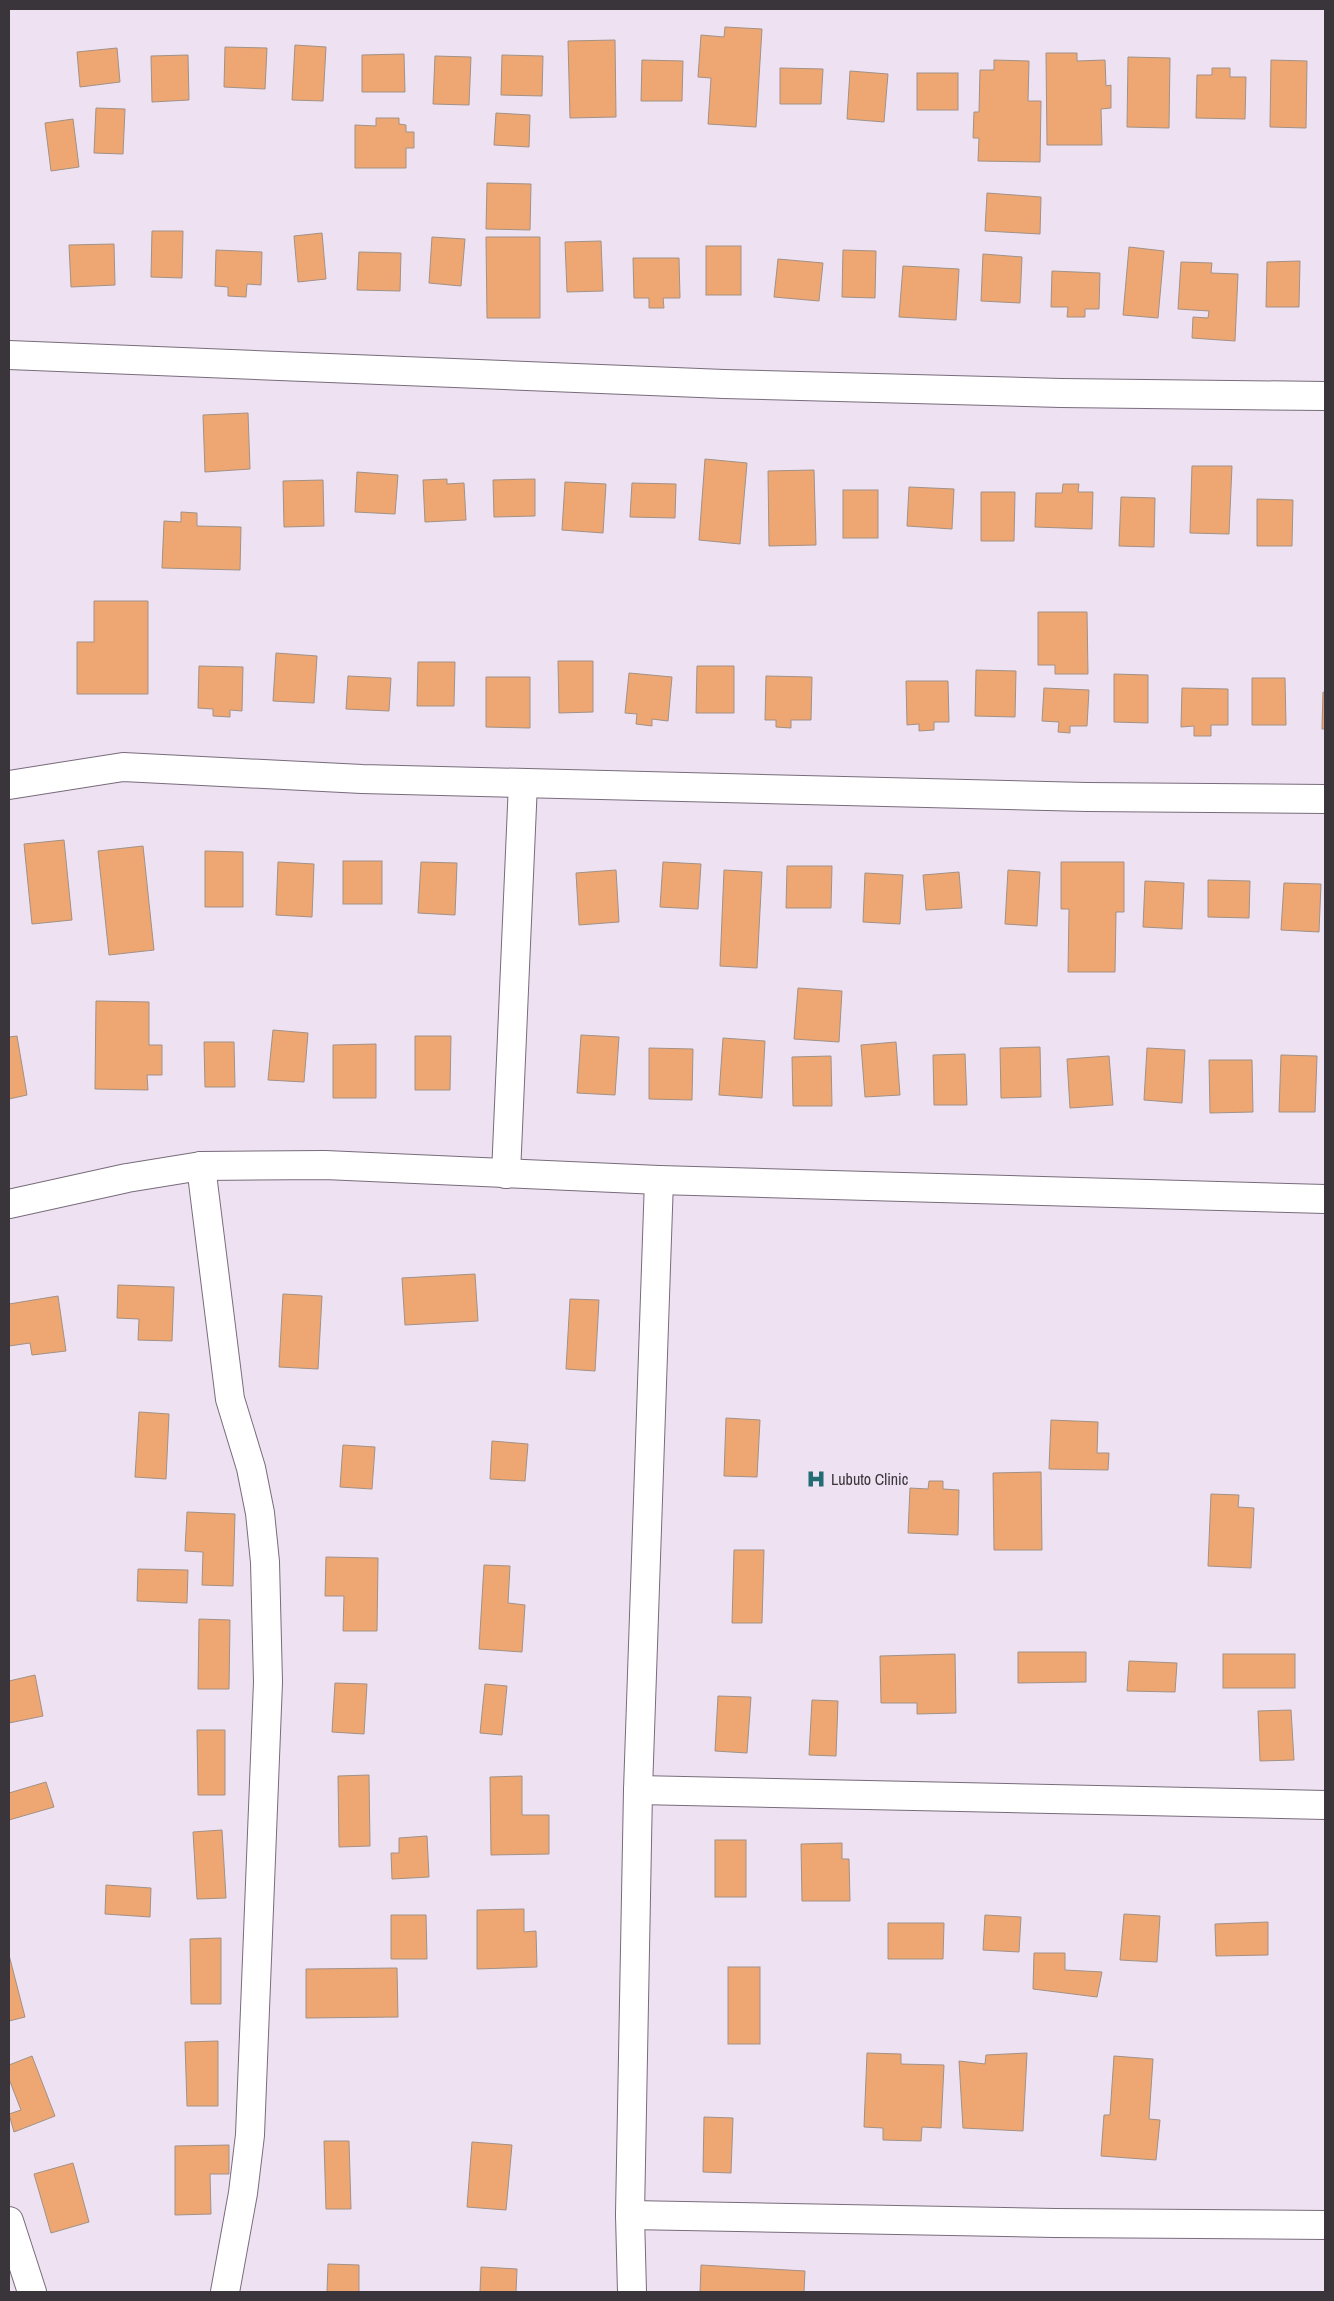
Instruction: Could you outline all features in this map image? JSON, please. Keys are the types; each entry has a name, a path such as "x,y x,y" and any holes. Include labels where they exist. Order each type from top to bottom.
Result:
{"street":[{"path":"9,355 744,384 1061,393 1325,396"},
{"path":"9,785 123,767 362,779 1086,797 1325,799"},
{"path":"506,1174 523,782"},
{"path":"201,1166 230,1399 251,1468 260,1513 265,1562 268,1682 250,2135 243,2192 224,2292"},
{"path":"9,1204 127,1178 201,1166 325,1166 659,1180 1325,1199"},
{"path":"632,2292 630,2215 638,1790 659,1180"},
{"path":"638,1790 1325,1804"},
{"path":"630,2215 1055,2223 1325,2225"},
{"path":"9,2221 32,2292"}],"building":[{"path":"725,27 762,29 756,127 708,124 711,78 698,77 701,35 724,37"},
{"path":"615,40 616,117 570,118 568,41"},
{"path":"295,45 326,47 323,101 292,100"},
{"path":"225,47 267,48 265,89 224,87"},
{"path":"117,48 120,82 80,87 77,52"},
{"path":"1046,53 1077,53 1077,61 1105,60 1106,86 1111,85 1111,108 1101,109 1102,145 1047,145"},
{"path":"404,54 405,92 362,92 362,55"},
{"path":"188,55 189,100 152,102 151,56"},
{"path":"502,55 543,56 542,96 501,95"},
{"path":"435,56 471,57 469,105 433,104"},
{"path":"1128,57 1170,58 1169,128 1127,127"},
{"path":"642,60 683,61 682,101 641,101"},
{"path":"994,60 1029,61 1028,101 1041,101 1040,162 978,161 979,138 973,138 974,112 979,112 980,70 994,70"},
{"path":"1271,60 1307,61 1306,128 1270,127"},
{"path":"780,68 823,69 821,104 780,104"},
{"path":"1212,68 1230,68 1230,77 1246,77 1245,119 1196,118 1197,75 1212,75"},
{"path":"850,71 888,74 884,122 847,119"},
{"path":"917,73 958,73 958,110 917,110"},
{"path":"96,108 125,109 123,154 94,153"},
{"path":"496,113 530,115 529,147 494,145"},
{"path":"376,118 399,118 399,124 406,125 406,132 414,132 414,148 406,148 406,168 355,168 355,125 376,126"},
{"path":"73,119 79,167 51,171 45,123"},
{"path":"487,183 531,184 530,230 486,229"},
{"path":"987,193 1041,197 1040,234 985,231"},
{"path":"152,231 183,231 182,278 151,277"},
{"path":"322,233 326,279 298,282 294,236"},
{"path":"432,237 465,239 461,286 429,283"},
{"path":"486,237 540,237 540,318 487,318"},
{"path":"601,241 603,291 567,292 565,242"},
{"path":"114,244 115,285 71,287 69,245"},
{"path":"706,246 741,246 741,295 706,295"},
{"path":"1129,247 1164,251 1158,318 1123,315"},
{"path":"216,250 262,252 261,285 247,284 246,297 228,296 228,287 215,286"},
{"path":"843,250 876,251 875,298 842,297"},
{"path":"359,252 401,253 400,291 357,290"},
{"path":"983,254 1022,257 1020,303 981,301"},
{"path":"633,258 679,258 680,298 663,298 664,308 649,308 649,298 634,298"},
{"path":"778,259 823,263 819,301 774,297"},
{"path":"1300,261 1299,307 1266,307 1267,262"},
{"path":"1181,262 1212,263 1211,273 1238,274 1235,341 1192,338 1193,317 1208,318 1209,311 1178,309"},
{"path":"903,266 959,269 956,320 899,317"},
{"path":"1052,271 1100,273 1099,309 1085,309 1085,317 1067,317 1068,307 1051,307"},
{"path":"248,413 250,469 205,472 203,415"},
{"path":"705,459 747,463 740,544 699,540"},
{"path":"1192,466 1232,466 1229,534 1190,533"},
{"path":"814,470 816,545 769,546 768,471"},
{"path":"357,472 398,475 395,514 355,512"},
{"path":"447,479 447,484 464,483 466,520 425,522 423,480"},
{"path":"535,479 535,516 494,517 493,480"},
{"path":"323,480 324,526 284,527 283,481"},
{"path":"565,482 606,484 603,533 562,530"},
{"path":"632,483 676,484 675,518 630,517"},
{"path":"1063,484 1079,484 1078,492 1093,492 1092,529 1035,527 1036,493 1062,493"},
{"path":"909,487 954,489 952,529 907,526"},
{"path":"843,490 878,490 878,538 843,538"},
{"path":"981,492 1015,492 1014,541 981,541"},
{"path":"1121,497 1155,498 1154,547 1119,546"},
{"path":"1257,499 1293,500 1292,546 1257,546"},
{"path":"181,512 197,513 197,526 241,527 240,570 162,568 164,521 181,522"},
{"path":"94,601 148,601 148,694 77,694 77,642 94,642"},
{"path":"1038,612 1087,612 1088,674 1055,674 1055,665 1038,665"},
{"path":"276,653 317,656 314,703 273,701"},
{"path":"558,661 593,661 593,712 559,713"},
{"path":"418,662 455,662 454,706 417,706"},
{"path":"199,666 243,667 242,711 230,710 230,717 213,716 213,709 198,708"},
{"path":"697,666 734,666 734,713 696,713"},
{"path":"976,670 1016,671 1015,717 975,716"},
{"path":"629,673 672,677 668,721 652,719 652,726 636,724 637,714 625,713"},
{"path":"1114,674 1148,675 1148,723 1114,722"},
{"path":"348,676 391,678 389,711 346,709"},
{"path":"766,676 812,677 811,720 791,720 791,728 776,727 776,720 765,720"},
{"path":"486,677 530,677 530,728 486,727"},
{"path":"1252,678 1285,678 1286,725 1252,725"},
{"path":"906,681 948,681 949,722 934,722 934,730 919,731 919,724 907,725"},
{"path":"1044,688 1089,690 1087,726 1070,726 1070,733 1058,732 1059,722 1042,721"},
{"path":"1182,688 1228,689 1228,725 1211,725 1211,736 1194,736 1194,726 1181,727"},
{"path":"1323,692 1325,693 1325,729 1322,729"},
{"path":"64,840 72,920 32,924 24,844"},
{"path":"143,846 154,950 109,955 98,851"},
{"path":"205,851 243,852 243,907 205,907"},
{"path":"343,861 382,861 382,904 343,904"},
{"path":"278,862 314,864 312,917 276,915"},
{"path":"421,862 457,863 455,915 418,913"},
{"path":"663,862 701,864 698,909 660,907"},
{"path":"1061,862 1124,862 1124,912 1116,912 1115,972 1068,972 1069,909 1061,909"},
{"path":"787,866 832,866 831,908 786,908"},
{"path":"616,870 619,922 579,925 576,873"},
{"path":"724,870 762,872 757,968 720,966"},
{"path":"1008,870 1040,872 1037,926 1005,924"},
{"path":"959,872 962,908 926,910 923,875"},
{"path":"865,873 903,875 900,924 863,922"},
{"path":"1208,880 1250,881 1249,918 1208,917"},
{"path":"1145,881 1184,883 1182,929 1143,927"},
{"path":"1284,883 1321,884 1319,932 1281,930"},
{"path":"798,988 842,991 839,1042 794,1039"},
{"path":"96,1001 149,1002 149,1045 162,1045 162,1075 147,1075 148,1090 95,1089"},
{"path":"273,1030 308,1033 304,1082 268,1080"},
{"path":"581,1035 619,1037 615,1095 577,1093"},
{"path":"17,1036 27,1095 9,1099 9,1037"},
{"path":"415,1036 451,1036 450,1090 415,1090"},
{"path":"723,1038 765,1041 762,1098 719,1095"},
{"path":"204,1042 234,1042 235,1087 205,1087"},
{"path":"896,1042 900,1095 865,1097 861,1045"},
{"path":"376,1044 376,1098 333,1098 333,1045"},
{"path":"1040,1047 1041,1097 1001,1098 1000,1048"},
{"path":"649,1048 693,1049 692,1100 649,1099"},
{"path":"1147,1048 1185,1050 1182,1103 1144,1100"},
{"path":"965,1054 967,1105 934,1105 933,1055"},
{"path":"1281,1055 1317,1056 1315,1112 1279,1112"},
{"path":"831,1056 832,1106 793,1106 792,1057"},
{"path":"1109,1056 1113,1105 1070,1108 1067,1059"},
{"path":"1209,1060 1252,1060 1253,1112 1210,1113"},
{"path":"475,1274 478,1321 405,1325 402,1278"},
{"path":"118,1285 174,1287 172,1341 138,1340 139,1319 117,1318"},
{"path":"283,1294 322,1296 318,1369 279,1367"},
{"path":"58,1296 66,1351 32,1355 30,1343 9,1346 9,1304"},
{"path":"570,1299 599,1300 595,1371 566,1369"},
{"path":"139,1412 169,1414 166,1479 135,1477"},
{"path":"726,1418 760,1420 757,1477 724,1476"},
{"path":"1051,1420 1098,1422 1097,1453 1109,1453 1108,1470 1049,1469"},
{"path":"492,1441 528,1444 525,1481 490,1479"},
{"path":"343,1445 375,1447 372,1489 340,1487"},
{"path":"1041,1472 1042,1550 994,1550 993,1473"},
{"path":"929,1481 943,1481 943,1489 959,1490 958,1535 908,1533 910,1488 928,1489"},
{"path":"1211,1494 1239,1495 1238,1507 1254,1508 1251,1568 1208,1566"},
{"path":"187,1512 235,1514 233,1586 202,1585 203,1552 185,1551"},
{"path":"734,1550 764,1550 762,1623 732,1623"},
{"path":"326,1557 378,1558 377,1631 343,1631 344,1596 325,1596"},
{"path":"484,1565 510,1566 508,1603 525,1605 522,1652 479,1649"},
{"path":"138,1569 188,1570 187,1603 137,1601"},
{"path":"199,1619 230,1620 229,1689 198,1689"},
{"path":"1018,1652 1086,1652 1086,1682 1018,1683"},
{"path":"955,1654 956,1713 917,1714 917,1703 881,1703 880,1656"},
{"path":"1223,1654 1295,1654 1295,1688 1223,1688"},
{"path":"1129,1661 1177,1663 1175,1692 1127,1691"},
{"path":"35,1675 43,1716 9,1723 9,1681"},
{"path":"335,1683 367,1684 364,1734 332,1732"},
{"path":"485,1684 507,1686 502,1735 480,1733"},
{"path":"718,1696 751,1697 747,1753 715,1751"},
{"path":"812,1700 838,1701 836,1756 809,1755"},
{"path":"1291,1710 1294,1760 1260,1761 1258,1711"},
{"path":"197,1730 225,1730 225,1795 198,1795"},
{"path":"369,1775 370,1846 339,1847 338,1776"},
{"path":"522,1776 522,1815 549,1815 549,1854 491,1855 490,1777"},
{"path":"46,1782 54,1807 9,1820 9,1793"},
{"path":"222,1830 226,1898 197,1899 193,1832"},
{"path":"427,1836 429,1877 392,1879 391,1853 399,1853 399,1838"},
{"path":"715,1840 746,1840 746,1897 715,1897"},
{"path":"842,1843 842,1859 849,1859 850,1901 802,1901 801,1844"},
{"path":"106,1885 151,1888 150,1917 105,1914"},
{"path":"524,1909 524,1932 536,1931 537,1967 477,1969 477,1910"},
{"path":"1124,1914 1160,1916 1157,1962 1120,1960"},
{"path":"391,1915 426,1915 427,1959 391,1959"},
{"path":"985,1915 1021,1917 1019,1952 983,1950"},
{"path":"1268,1922 1268,1955 1216,1956 1215,1924"},
{"path":"888,1923 944,1923 943,1959 888,1959"},
{"path":"221,1938 221,2004 191,2004 190,1939"},
{"path":"1034,1953 1065,1953 1065,1970 1102,1972 1097,1997 1033,1989"},
{"path":"9,1955 25,2017 9,2021"},
{"path":"728,1967 760,1967 760,2044 728,2044"},
{"path":"397,1968 398,2017 306,2018 306,1969"},
{"path":"218,2041 218,2106 187,2106 185,2042"},
{"path":"867,2053 901,2054 901,2064 944,2065 941,2128 922,2127 921,2141 883,2140 883,2128 864,2127"},
{"path":"1027,2053 1023,2131 963,2128 959,2061 985,2064 986,2055"},
{"path":"32,2056 55,2116 14,2132 9,2114 21,2110 9,2079 9,2065"},
{"path":"1114,2056 1153,2059 1149,2119 1160,2120 1156,2160 1101,2156 1104,2115 1110,2115"},
{"path":"704,2117 733,2118 731,2173 703,2172"},
{"path":"324,2141 349,2141 351,2209 326,2209"},
{"path":"472,2142 512,2145 506,2210 467,2207"},
{"path":"229,2145 229,2174 210,2174 211,2214 175,2215 175,2146"},
{"path":"73,2163 89,2222 51,2233 34,2174"},
{"path":"328,2264 359,2265 359,2292 327,2292"},
{"path":"701,2265 805,2271 804,2292 700,2292"},
{"path":"481,2267 517,2269 516,2292 480,2292"}],"place":[{"name":"Lubuto Clinic","path":"816,1479"}]}
